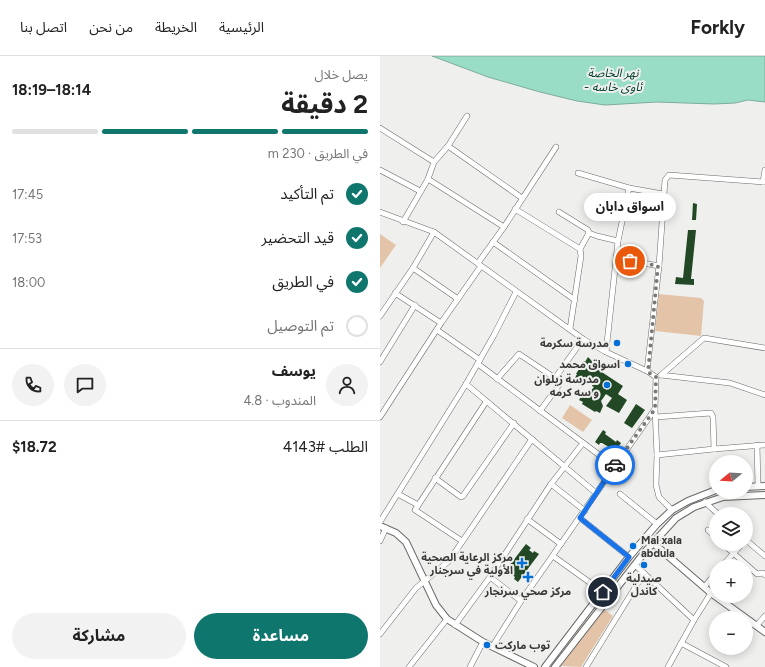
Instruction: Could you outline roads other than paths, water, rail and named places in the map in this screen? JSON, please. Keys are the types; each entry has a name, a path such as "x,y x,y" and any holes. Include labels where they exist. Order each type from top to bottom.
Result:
{"street":[{"path":"403,222 420,191 428,180 434,162 448,146 467,116"},
{"path":"380,128 434,162"},
{"path":"448,146 522,198"},
{"path":"380,417 556,147"},
{"path":"380,170 420,191"},
{"path":"648,372 665,180 669,175 764,182 765,170"},
{"path":"578,173 629,188 664,194"},
{"path":"428,180 504,227"},
{"path":"606,352 618,241 629,188"},
{"path":"515,209 580,249"},
{"path":"380,212 403,222 434,232 583,339 648,372 659,376 730,384 765,395"},
{"path":"560,212 588,230 589,233 618,241"},
{"path":"380,316 413,268 434,232"},
{"path":"570,329 581,256 580,249 589,233"},
{"path":"493,242 575,300"},
{"path":"616,258 658,266"},
{"path":"413,268 458,299"},
{"path":"380,522 466,384 494,335 516,292"},
{"path":"396,293 441,323"},
{"path":"380,362 414,305"},
{"path":"437,330 479,362 497,379 614,466"},
{"path":"672,510 657,492 655,478 657,455 655,409 659,376 704,338 765,348"},
{"path":"555,378 583,339"},
{"path":"497,379 519,354 555,378 559,385 540,411"},
{"path":"466,384 596,493"},
{"path":"462,541 415,510 486,402"},
{"path":"492,647 521,601 655,409"},
{"path":"656,417 712,413 714,449"},
{"path":"435,478 461,497 463,496 514,424"},
{"path":"380,634 407,598 424,581 449,561 532,439"},
{"path":"456,625 490,577 551,484 583,443"},
{"path":"757,445 758,486"},
{"path":"657,455 765,445"},
{"path":"551,484 584,511"},
{"path":"753,486 765,486"},
{"path":"545,667 629,557 657,524 672,510 688,501 709,493"},
{"path":"398,494 418,505"},
{"path":"620,494 657,524"},
{"path":"555,667 635,565 676,518 694,506 723,497 765,495"},
{"path":"705,502 710,507"},
{"path":"580,518 629,557"},
{"path":"527,519 561,544"},
{"path":"380,541 383,527 396,533 406,542 414,556 436,605 447,619 492,647 534,667"},
{"path":"653,543 709,590"},
{"path":"753,546 765,556"},
{"path":"728,559 733,553 757,574 763,573 765,575"},
{"path":"553,556 603,592"},
{"path":"635,565 694,620"},
{"path":"586,667 644,573"},
{"path":"490,577 521,601"},
{"path":"704,586 709,581"},
{"path":"668,667 694,620 709,598"},
{"path":"726,603 765,632"},
{"path":"757,625 765,616"},
{"path":"409,667 447,619"},
{"path":"470,667 483,642"},
{"path":"681,643 726,667"}],"water":[{"name":"نهر الخاصة - ئاوی خاسە","path":"432,56 765,56 765,102 748,100 735,103 714,104 657,102 605,105 577,101 540,92 488,77"}],"place":[{"name":"اسواق دابان","path":"630,261"},
{"name":"مدرسة سكرمة","path":"617,343"},
{"name":"اسواق محمد","path":"628,364"},
{"name":"مدرسة زيلوان و سه كرمه","path":"607,385"},
{"name":"Mal xala abdula","path":"633,546"},
{"name":"مركز الرعاية الصحية الأولية في سرجنار","path":"522,563"},
{"name":"صيدلية كاندل","path":"644,565"},
{"name":"مركز صحي سرنجار","path":"528,577"},
{"name":"توب ماركت","path":"487,645"}]}
